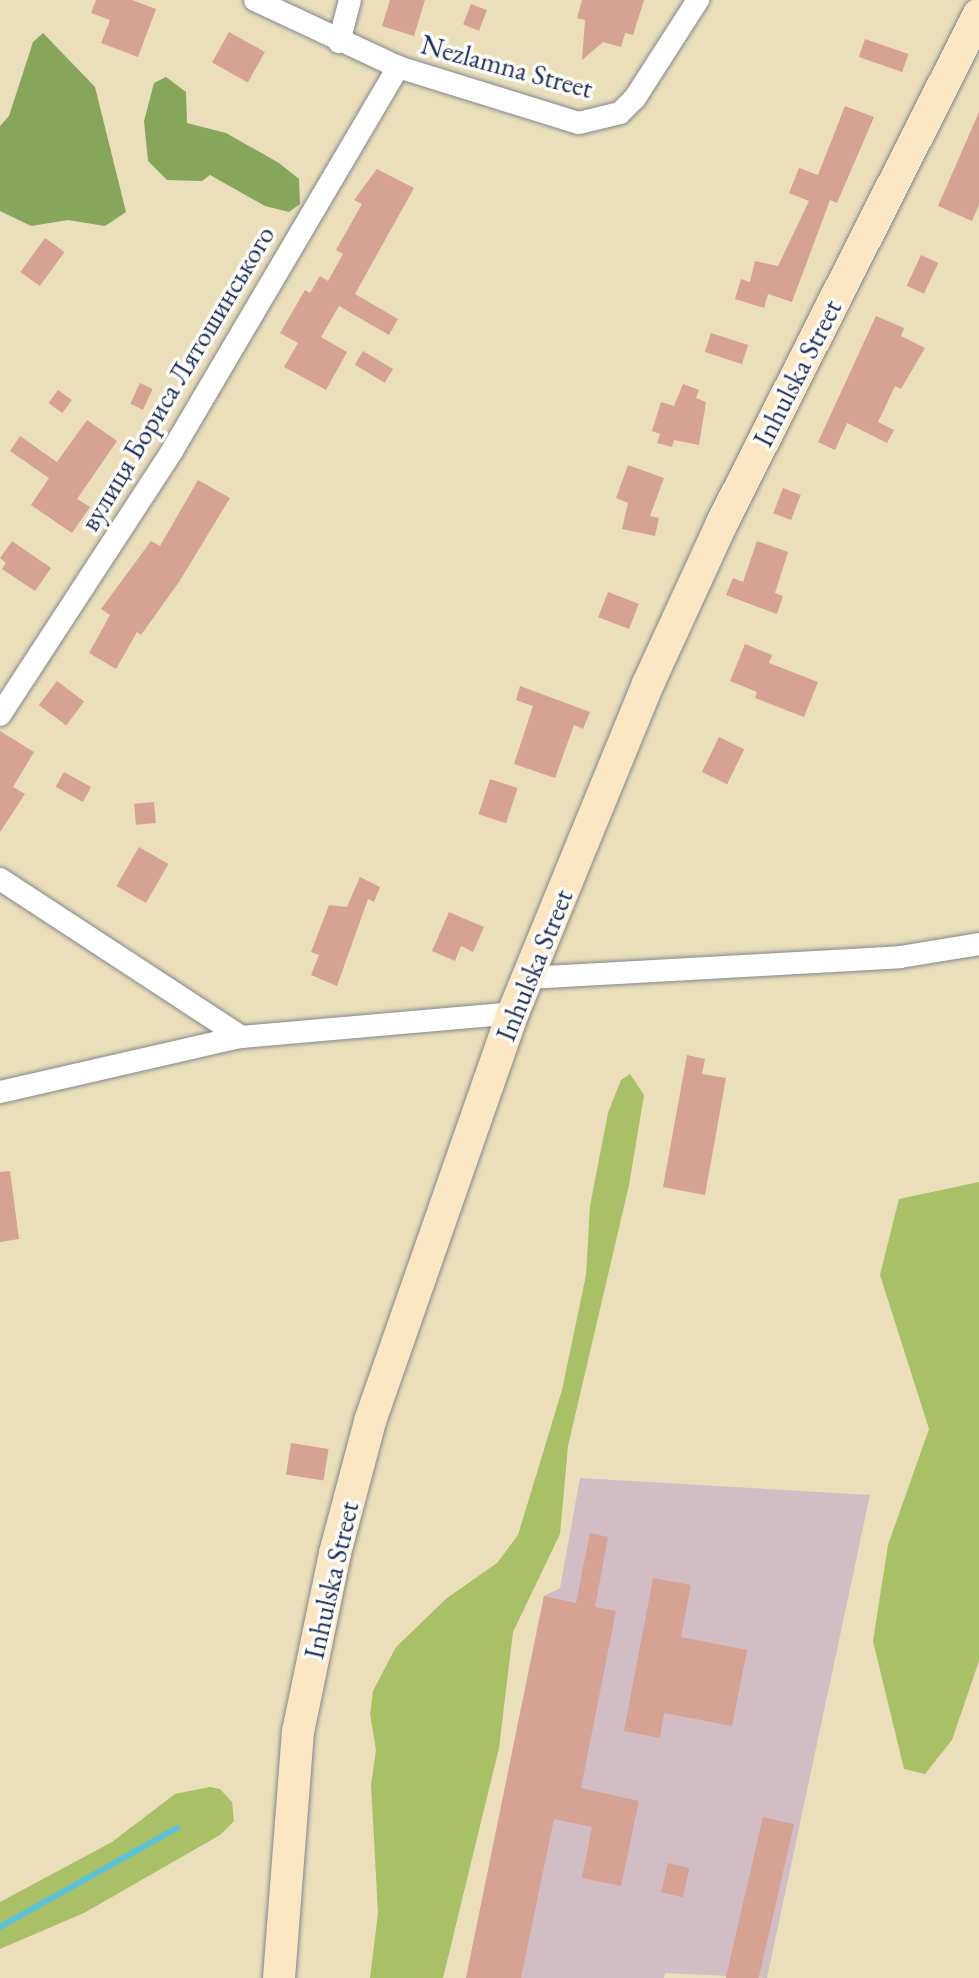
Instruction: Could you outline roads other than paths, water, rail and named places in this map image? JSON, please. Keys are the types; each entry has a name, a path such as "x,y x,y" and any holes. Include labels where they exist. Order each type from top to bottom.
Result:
{"street":[{"name":"Nezlamna Street","path":"255,0 398,67 559,118 601,122 635,98 698,0"},
{"path":"339,42 350,0"},
{"name":"Inhulska Street","path":"279,1978 298,1732 335,1553 370,1421 513,1013 648,684 722,523 979,14"},
{"name":"вулиця Бориса Лятошинського","path":"0,715 172,451 398,67"},
{"path":"0,879 241,1037"},
{"path":"528,978 900,957 979,944"},
{"path":"0,1092 241,1037 513,1013"}],"waterway":[{"path":"0,1927 177,1828"}]}
